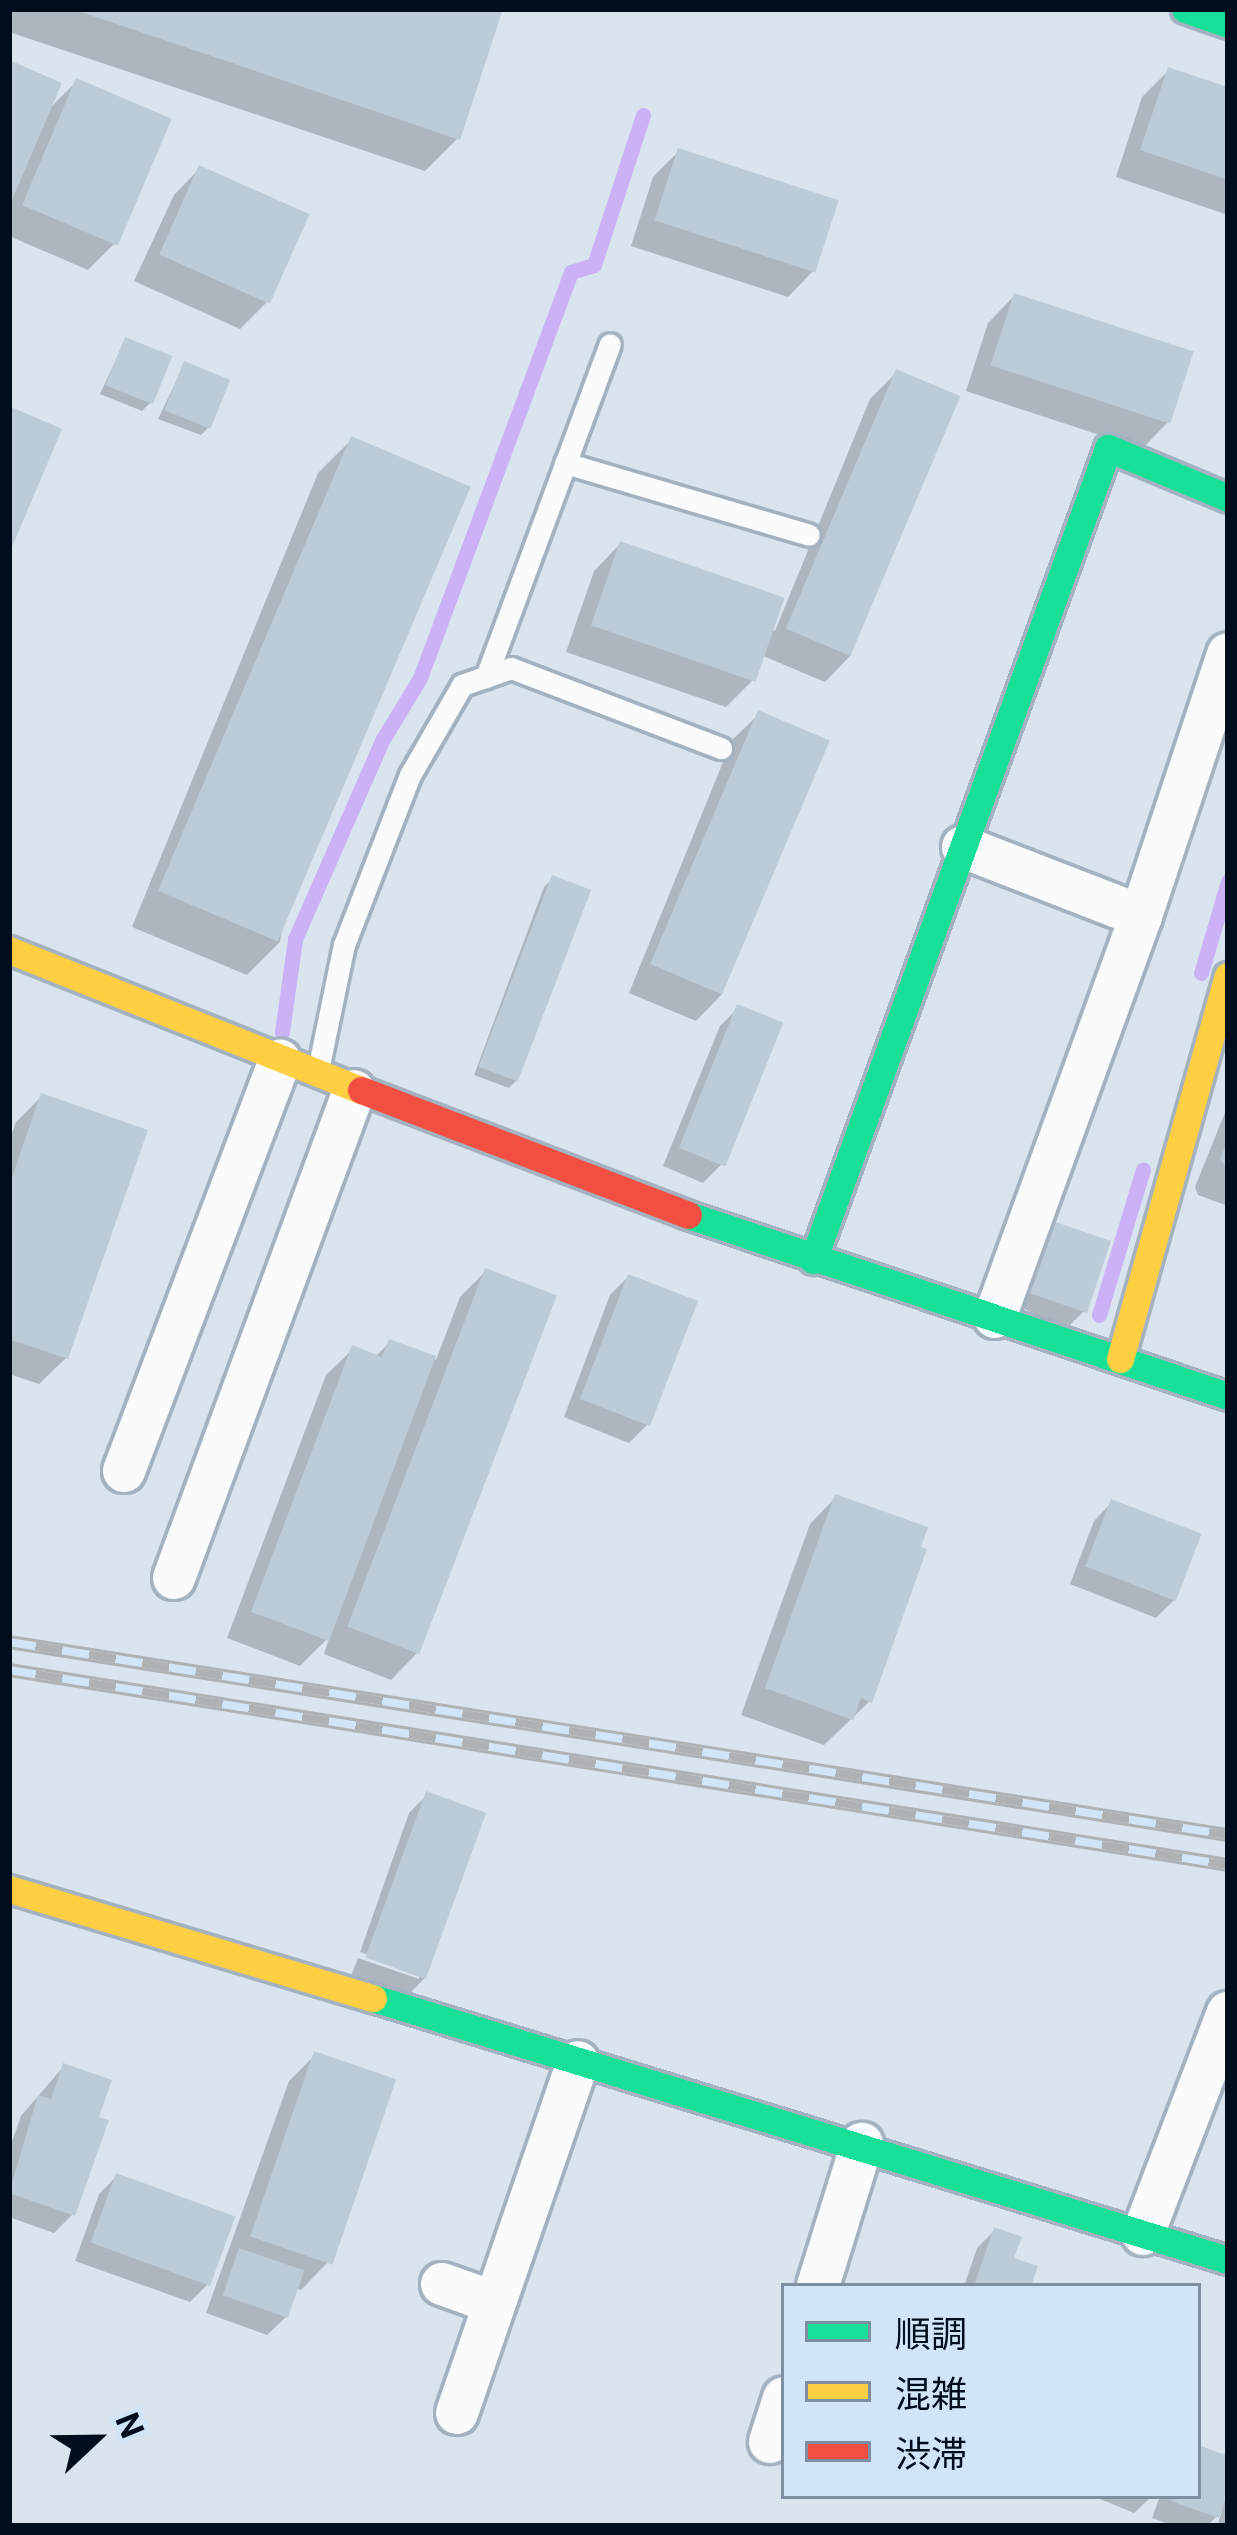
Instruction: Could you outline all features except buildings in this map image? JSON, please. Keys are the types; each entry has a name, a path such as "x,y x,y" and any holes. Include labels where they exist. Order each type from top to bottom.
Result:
{"street":[{"path":"1185,9 1228,24"},
{"path":"813,1260 1108,448 1228,498"},
{"path":"995,1317 1141,916 1228,654"},
{"path":"963,847 1141,916"},
{"path":"9,950 317,1076 813,1260 1228,1396"},
{"path":"1120,1358 1228,976"},
{"path":"124,1471 317,1076"},
{"path":"174,1578 317,1076"},
{"path":"9,1889 862,2144 1228,2260"},
{"path":"1143,2234 1228,2013"},
{"path":"457,2413 578,2062"},
{"path":"819,2283 862,2144"},
{"path":"442,2284 495,2303"},
{"path":"770,2442 781,2407"}],"lane":[{"path":"486,676 610,344"},
{"path":"566,463 808,535"},
{"path":"317,1076 344,945 410,775 462,685 512,668 721,748"}],"waterway":[{"path":"282,1032 295,939 383,739 420,678 571,272 594,265 643,115"},
{"path":"1201,973 1228,881"},
{"path":"1099,1315 1143,1169"}],"railway":[{"path":"9,1642 1228,1835"},
{"path":"9,1670 1228,1865"}],"traffic: fast":[{"path":"1185,9 1228,24"},
{"path":"813,1260 1108,448 1228,498"},
{"path":"688,1215 1228,1396"},
{"path":"373,1998 1228,2260"}],"traffic: slow":[{"path":"9,950 361,1090"},
{"path":"1120,1359 1228,976"},
{"path":"9,1889 373,1998"}],"traffic: jam":[{"path":"361,1090 688,1215"}]}
